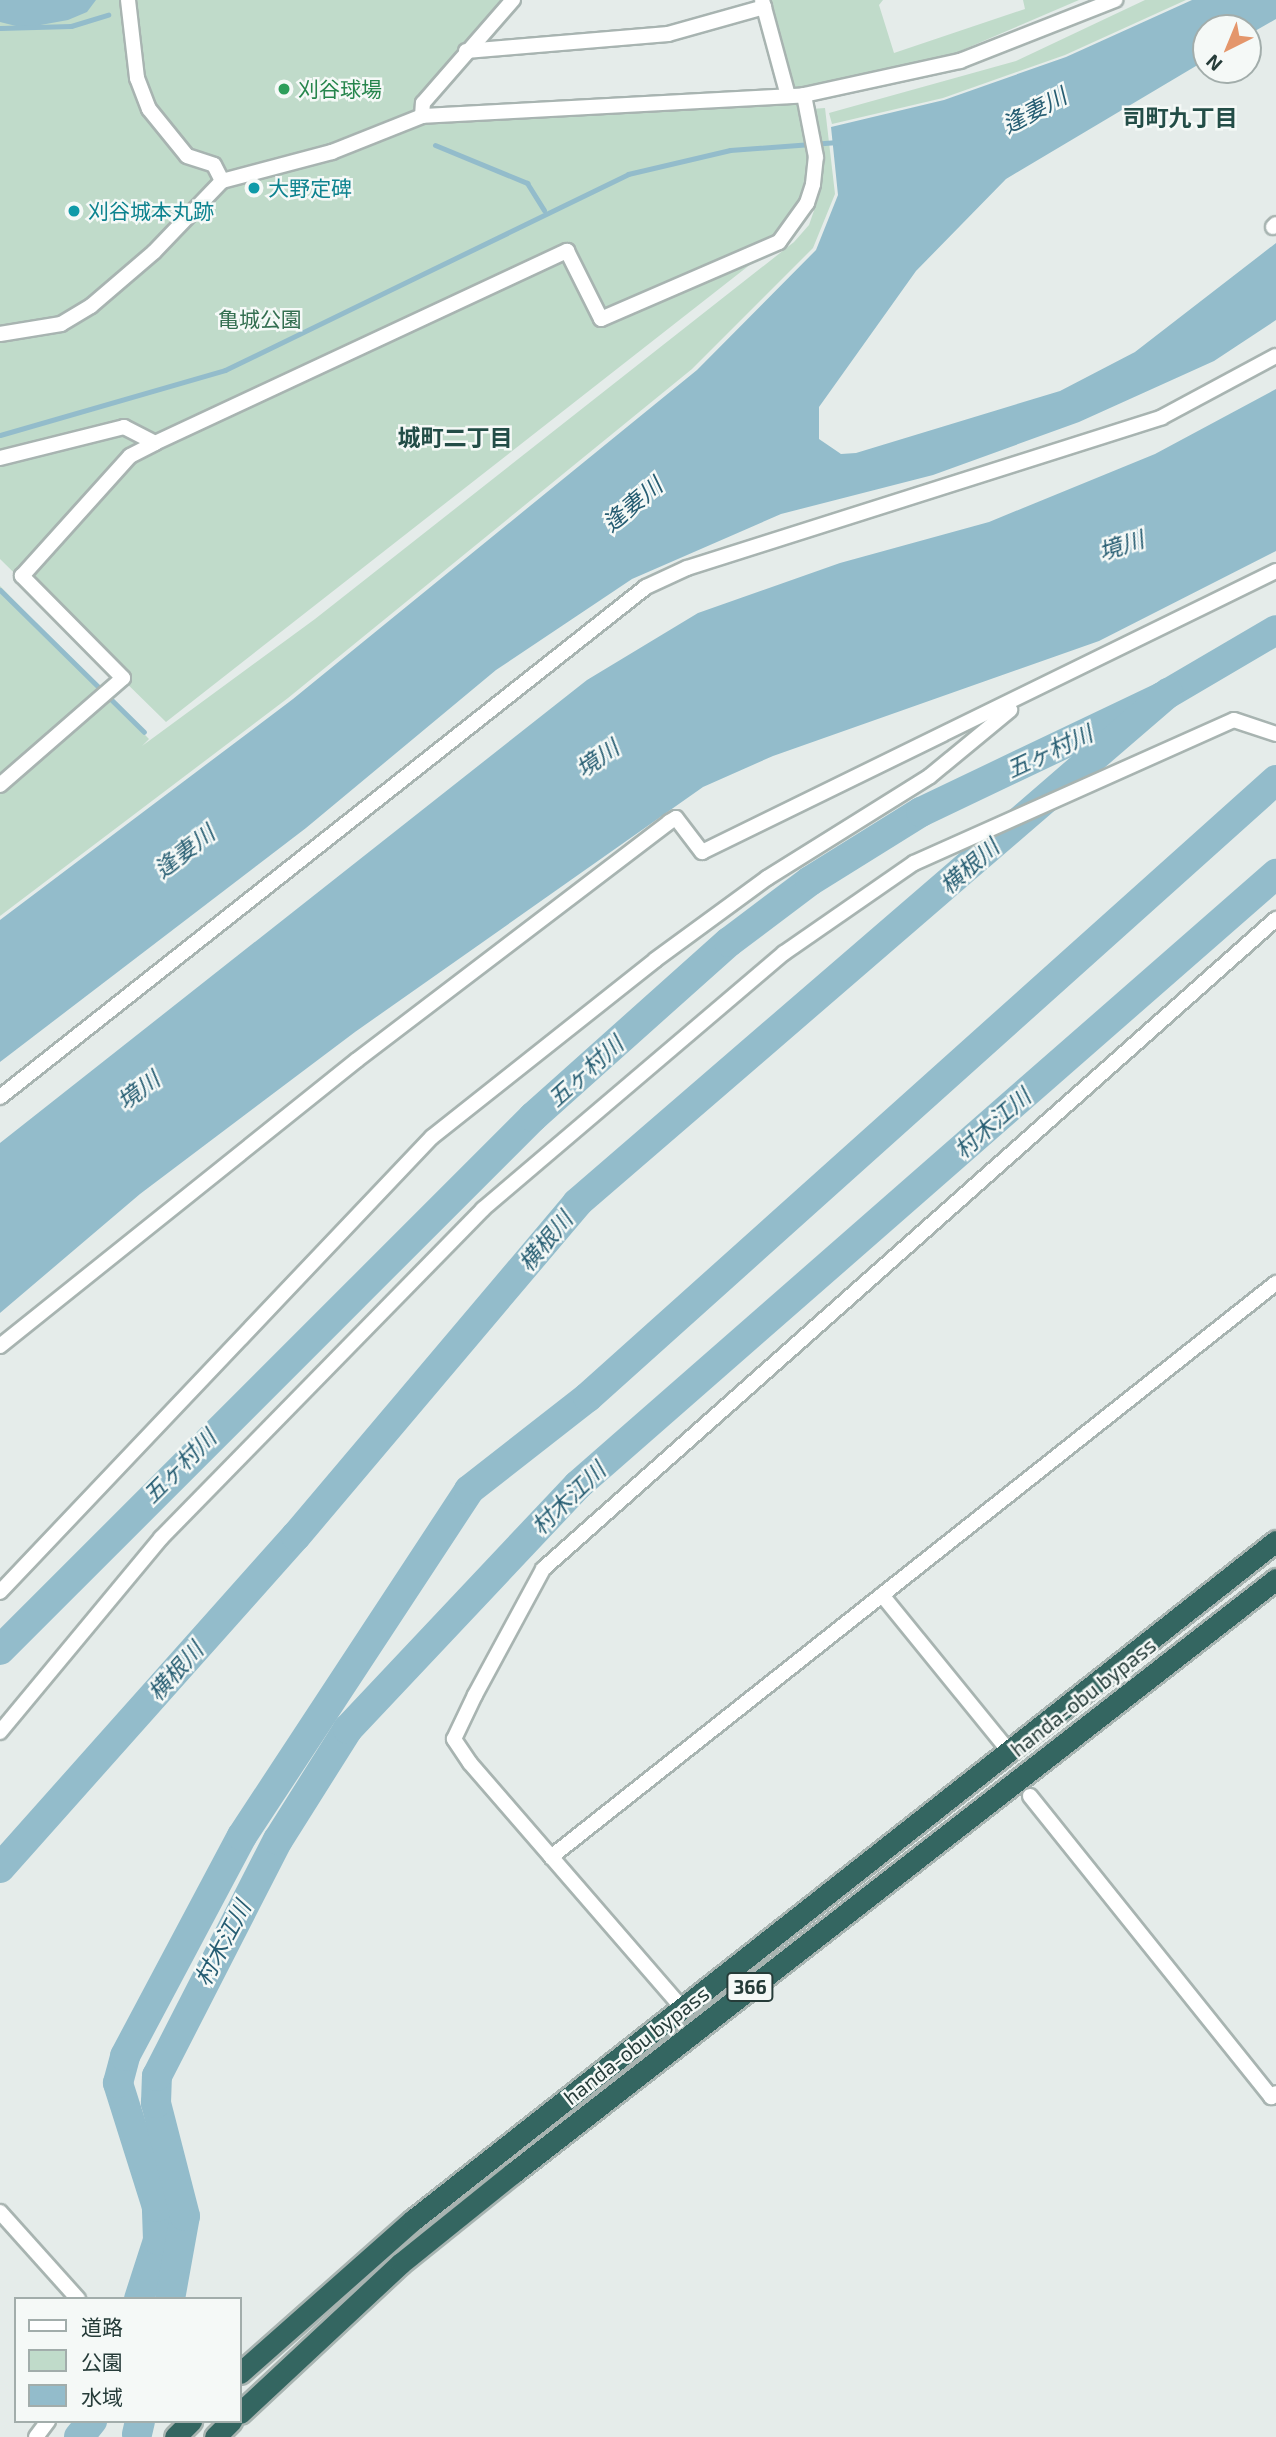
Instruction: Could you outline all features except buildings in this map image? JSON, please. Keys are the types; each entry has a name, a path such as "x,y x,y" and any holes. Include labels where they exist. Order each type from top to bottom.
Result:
{"highway":[{"name":"handa-obu bypass","path":"242,2371 413,2220 1276,1541"},
{"name":"handa-obu bypass","path":"242,2411 401,2263 503,2181 1276,1580"},
{"path":"175,2437 189,2423"},
{"path":"215,2437 229,2423"}],"street":[{"path":"128,0 137,78 149,109 187,156 214,165 222,181"},
{"path":"422,116 423,103 513,0"},
{"path":"0,334 51,327 91,306 154,252 222,181 332,152 422,116 804,95 960,61 1115,0"},
{"path":"466,51 668,34 763,4 788,96"},
{"path":"0,785 123,678 22,576 130,456 568,251 601,319 779,242 807,203 813,184 816,157 804,95"},
{"path":"0,1097 646,587 687,568 1162,417 1276,356"},
{"path":"0,458 124,427 155,443"},
{"path":"0,1346 357,1060 669,822 676,818 702,852 1027,696 1276,571"},
{"path":"0,1592 432,1137 655,960 767,878 930,776 1027,696"},
{"path":"0,1732 162,1538 483,1209 784,953 914,863 1234,720 1276,734"},
{"path":"687,2004 677,2002 454,1740 543,1569 1276,919"},
{"path":"551,1857 1276,1283"},
{"path":"882,1595 1009,1751"},
{"path":"1030,1796 1271,2097 1276,2092"},
{"path":"0,2211 76,2297"}],"green space":[{"name":"亀城公園","path":"0,0 512,0 455,63 422,116 804,95 815,170 807,203 779,242 166,722 0,559"},
{"path":"770,0 883,0 879,5 894,53 1025,9 1023,0 1079,0 953,54 795,89"},
{"path":"1145,0 1186,0 1065,55 943,98 832,124 829,113 1016,61"},
{"path":"825,108 835,194 813,248 692,369 288,698 0,916 0,586 149,739 142,746 315,619 794,242 809,225 819,196 822,171 811,109"}],"water":[{"path":"0,0 96,0 87,12 68,20 24,28 0,22"},
{"name":"逢妻川","path":"1192,0 1276,0 1276,19 1262,27 1262,14 1192,14 1192,68 1006,179 916,271 819,407 819,439 841,454 856,453 1060,391 1135,352 1276,243 1276,320 1214,361 1079,422 933,475 781,514 632,579 496,670 306,828 0,1062 0,920 293,699 697,370 816,250 838,195 831,127 944,100 1066,57"},
{"name":"境川","path":"1276,389 1276,551 1099,641 773,756 703,787 355,1032 140,1194 0,1313 0,1143 587,680 698,613 840,563 989,522 1155,454"}],"waterway":[{"path":"0,28 71,26 108,15"},
{"path":"0,435 225,370 628,174 730,150 838,142"},
{"path":"435,145 527,183 544,210"},
{"path":"0,590 144,732"},
{"name":"五ヶ村川","path":"0,1650 533,1117 729,942 810,881 921,812 1162,697 1276,630"},
{"name":"横根川","path":"0,1868 296,1536 577,1203 1168,693"},
{"path":"140,2297 158,2240 157,2207 118,2083 125,2056 242,1836 469,1490 588,1397 1276,780"},
{"name":"村木江川","path":"170,2297 185,2216 156,2103 157,2076 278,1840 348,1729 578,1485 1276,874"},
{"path":"79,2437 90,2423"},
{"name":"村木江川","path":"137,2434 140,2423"}],"place":[{"name":"刈谷球場","path":"284,89"},
{"name":"大野定碑","path":"254,188"},
{"name":"刈谷城本丸跡","path":"74,211"}],"district":[{"name":"司町九丁目","path":"1180,117"},
{"name":"城町二丁目","path":"455,437"}]}
